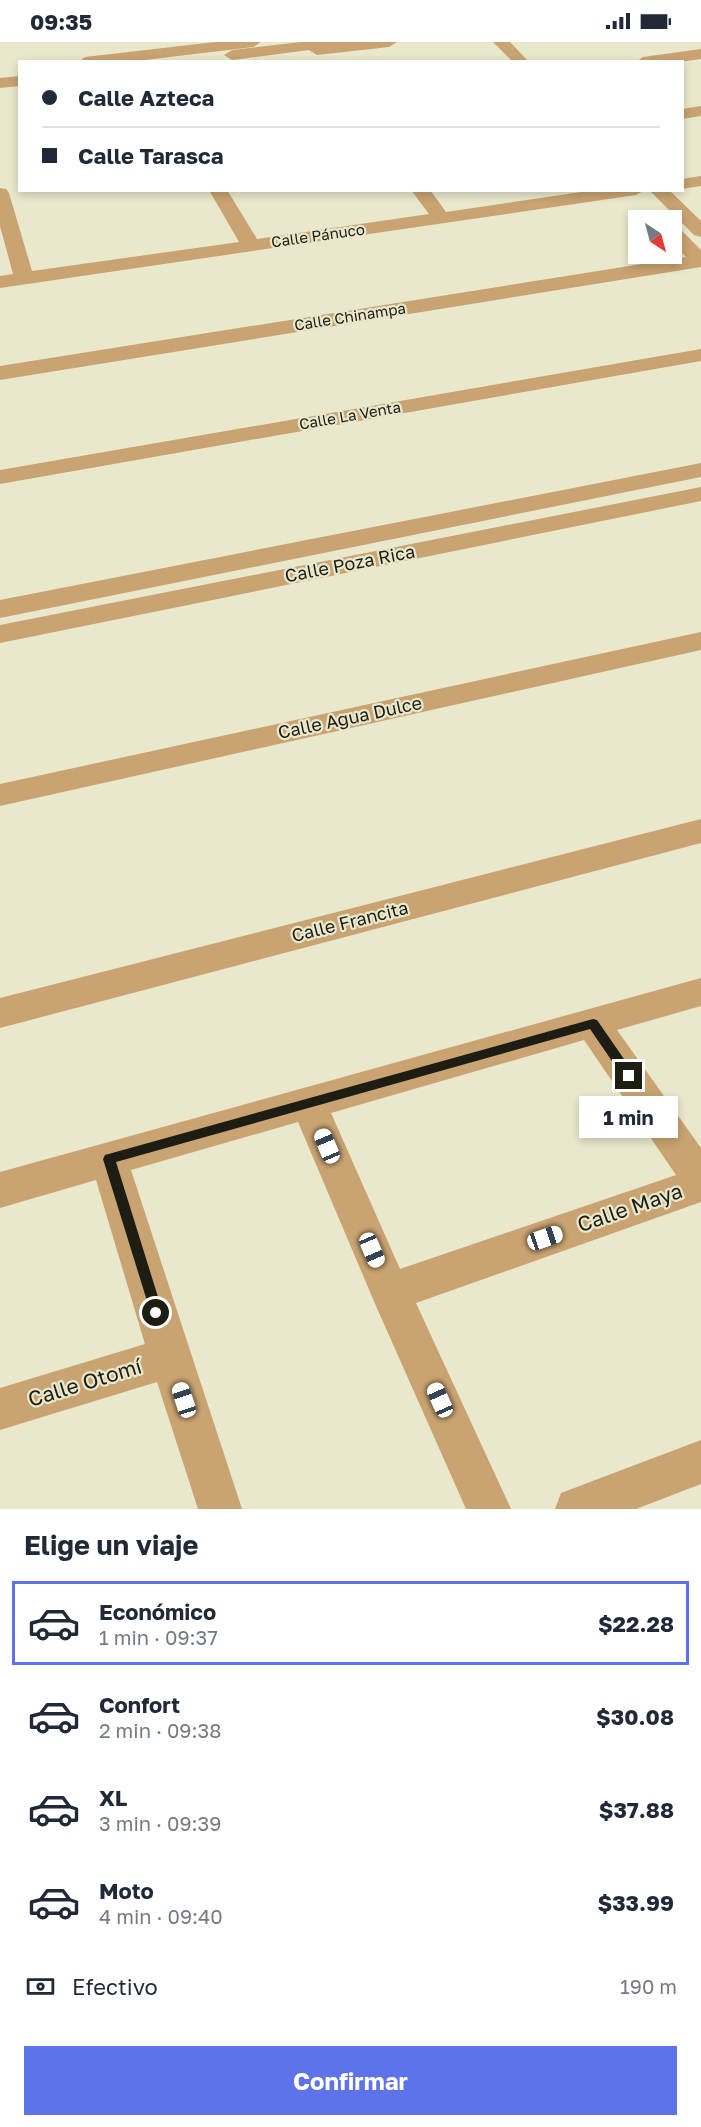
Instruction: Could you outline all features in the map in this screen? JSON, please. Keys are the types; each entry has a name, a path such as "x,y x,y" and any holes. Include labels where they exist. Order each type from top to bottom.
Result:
{"street":[{"path":"97,60 137,53 253,42"},
{"path":"310,50 338,42"},
{"path":"200,60 388,42"},
{"path":"501,42 520,60"},
{"path":"658,60 701,54"},
{"path":"0,72 18,69"},
{"path":"0,83 18,81"},
{"path":"684,114 701,111"},
{"path":"684,184 701,181"},
{"path":"219,192 251,246"},
{"path":"422,192 441,218"},
{"path":"660,192 701,231"},
{"path":"0,193 24,278"},
{"name":"Calle Pánuco","path":"0,282 441,218 634,194"},
{"path":"682,242 701,260"},
{"name":"Calle Chinampa","path":"0,373 701,260"},
{"name":"Calle La Venta","path":"0,477 701,355"},
{"name":"Calle Poza Rica","path":"0,634 701,470"},
{"name":"Calle Poza Rica","path":"380,546 701,495"},
{"name":"Calle Poza Rica","path":"0,609 306,561"},
{"name":"Calle Agua Dulce","path":"0,795 701,641"},
{"name":"Calle Francita","path":"0,1013 701,831"},
{"path":"0,1190 701,992"},
{"path":"593,1024 698,1171"},
{"path":"309,1104 390,1292 489,1509"},
{"path":"109,1159 220,1509"},
{"name":"Calle Maya","path":"390,1292 698,1171"},
{"name":"Calle Otomí","path":"0,1409 170,1357"},
{"path":"577,1509 701,1462"}],"route":[{"path":"156,1313 109,1159 593,1024 629,1076"}]}
